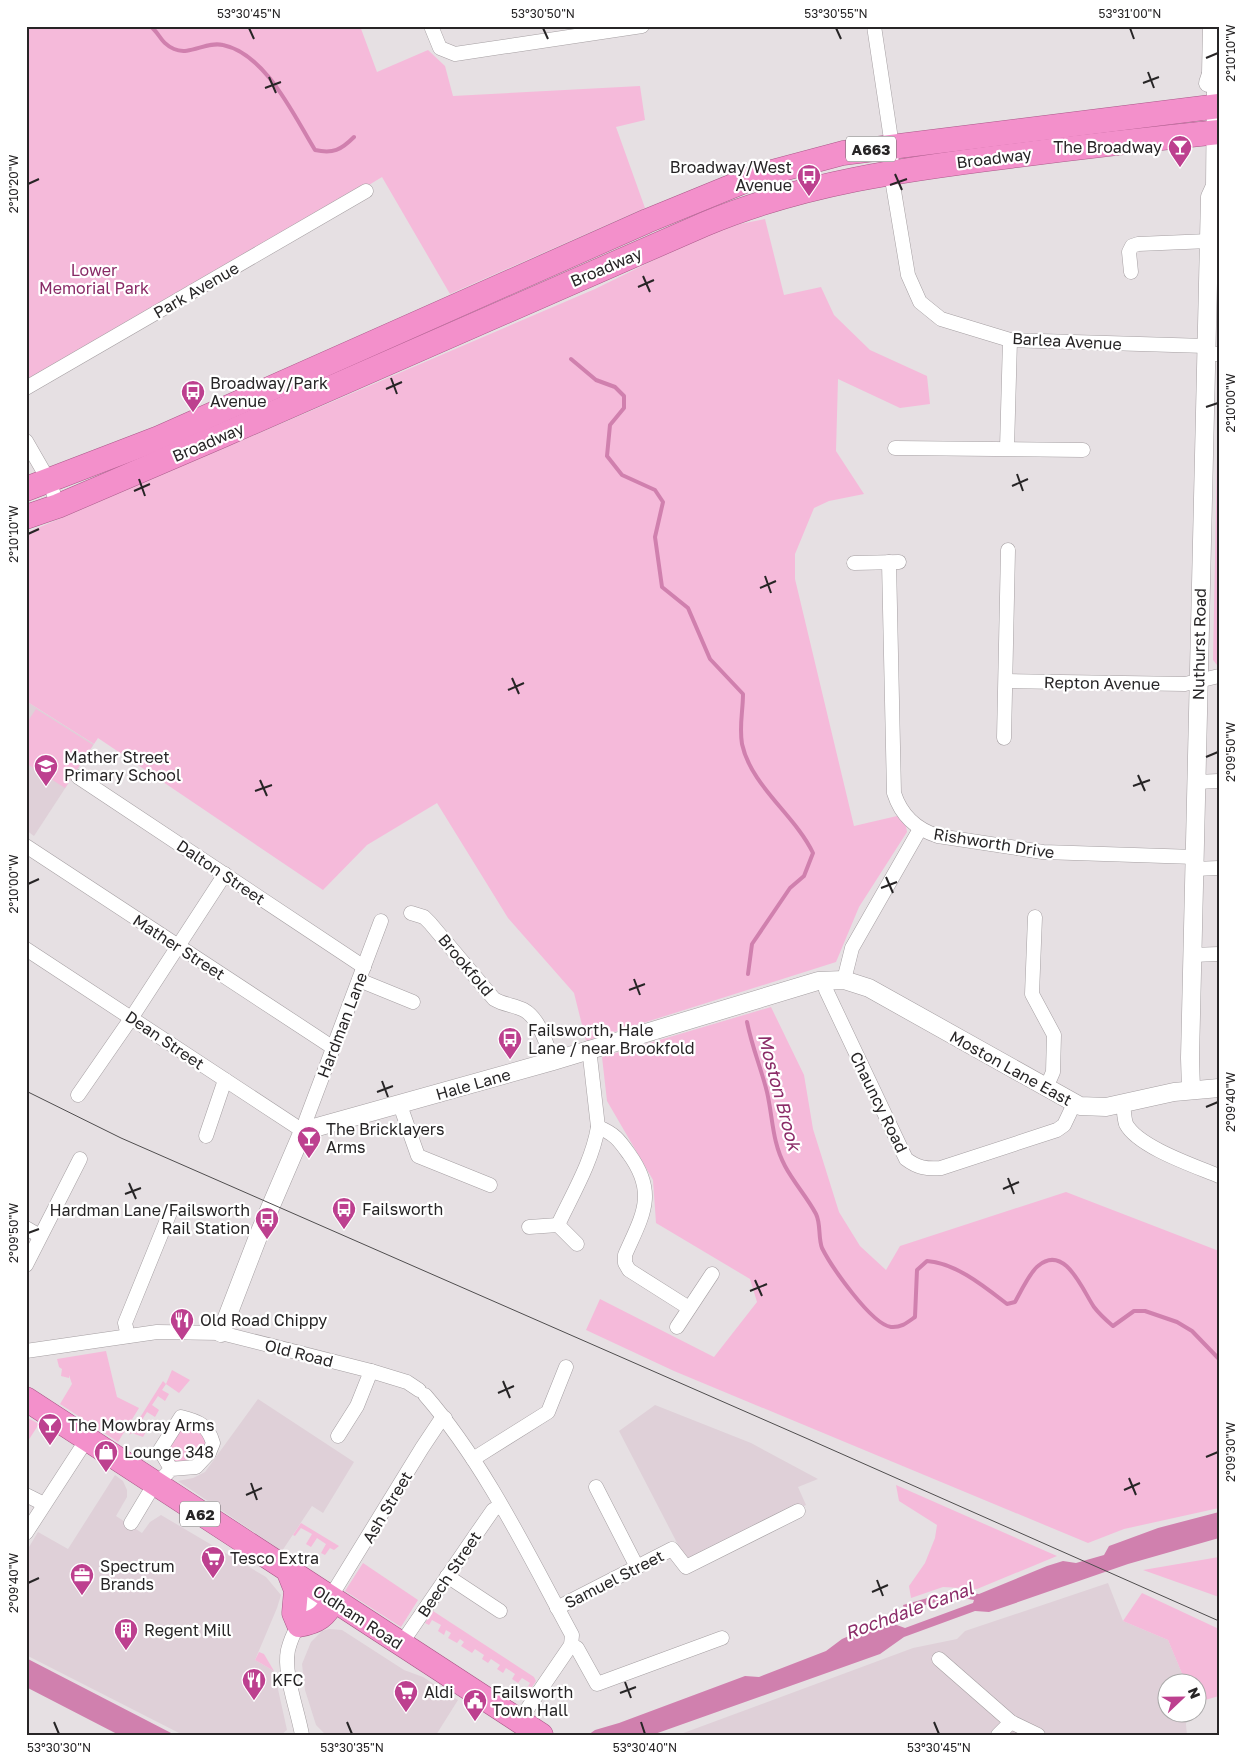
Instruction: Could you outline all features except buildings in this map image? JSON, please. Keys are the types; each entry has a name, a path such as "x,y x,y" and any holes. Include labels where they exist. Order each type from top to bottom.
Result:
{"highway":[{"name":"Broadway","path":"26,490 159,438 504,284 722,189 757,176 843,153 1214,107"},
{"name":"Broadway","path":"26,517 58,506 705,224 767,200 803,189 891,172 1214,132"},
{"name":"Oldham Road","path":"26,1399 87,1439 164,1477 288,1570 541,1735"},
{"path":"288,1570 296,1590 294,1613 299,1625 312,1622 327,1613 326,1595"}],"street":[{"path":"431,26 440,48 455,54 642,26"},
{"name":"Barlea Avenue","path":"874,26 892,146 891,172 908,275 920,302 942,319 1010,340 1210,351"},
{"name":"Nuthurst Road","path":"1191,1090 1198,681 1210,351 1210,197 1215,186 1214,107 1208,86 1214,70 1212,26"},
{"name":"Park Avenue","path":"26,388 366,191"},
{"path":"308,208 316,220"},
{"path":"1132,272 1129,252 1132,246 1138,244 1209,241"},
{"path":"504,284 515,307"},
{"path":"1008,448 1010,340"},
{"path":"26,441 49,481 58,506"},
{"path":"895,448 1083,450"},
{"path":"1004,738 1008,550"},
{"name":"Rishworth Drive","path":"854,563 894,562 894,793 906,816 920,829 938,836 1043,852 1195,863 1219,868"},
{"name":"Repton Avenue","path":"1006,681 1185,684 1219,676"},
{"name":"Dalton Street","path":"78,777 225,874 361,973 413,1002"},
{"path":"1196,782 1219,781"},
{"path":"844,980 856,939 920,829"},
{"name":"Mather Street","path":"26,846 332,1047"},
{"path":"78,1095 132,1017 225,874"},
{"path":"1033,916 1032,994 1054,1035 1053,1072 1046,1088"},
{"name":"Brookfold","path":"414,917 430,923 494,999 502,1004 522,1009 530,1014 536,1021 553,1061"},
{"name":"Hardman Lane","path":"221,1333 261,1229 306,1130 306,1120 332,1047 381,921"},
{"name":"Dean Street","path":"26,949 225,1080 306,1130"},
{"path":"1192,956 1219,954"},
{"name":"Hale Lane","path":"306,1130 553,1061 589,1048 826,980 844,980"},
{"name":"Chauncy Road","path":"826,980 826,990 906,1159 915,1166 922,1169 941,1168 1057,1130 1064,1124 1074,1104"},
{"name":"Moston Lane East","path":"844,980 869,988 1074,1104 1094,1108 1123,1104 1174,1092 1219,1088"},
{"path":"558,1225 591,1156 598,1127 589,1048"},
{"path":"206,1136 225,1080"},
{"path":"1123,1104 1126,1123 1142,1139 1161,1150 1219,1176"},
{"path":"400,1105 418,1156 490,1185"},
{"path":"598,1127 613,1133 640,1171 646,1187 646,1204 625,1256 625,1263 629,1270 689,1308"},
{"path":"26,1265 80,1159"},
{"path":"128,1336 125,1323 171,1210"},
{"path":"529,1228 558,1225"},
{"path":"558,1225 576,1244"},
{"path":"26,1228 40,1236"},
{"path":"677,1327 712,1274"},
{"name":"Old Road","path":"26,1352 128,1336 178,1331 221,1333 372,1371 407,1382 422,1392 445,1418 473,1459 558,1608 572,1635 570,1645 577,1648 597,1684 722,1638"},
{"path":"473,1459 548,1412 566,1367"},
{"path":"338,1436 357,1406 372,1371"},
{"name":"Ash Street","path":"326,1595 336,1588 422,1448 440,1421 445,1418"},
{"path":"26,1533 87,1439"},
{"path":"131,1523 149,1493 164,1477"},
{"path":"596,1487 637,1567"},
{"path":"26,1495 44,1504"},
{"name":"Beech Street","path":"401,1644 493,1510 500,1506"},
{"name":"Samuel Street","path":"558,1608 672,1549 686,1567 798,1511"},
{"path":"447,1576 500,1611"},
{"path":"299,1625 288,1650 287,1667 302,1735"},
{"path":"519,1721 570,1645"},
{"path":"940,1659 1011,1722 1038,1735"},
{"path":"998,1735 1011,1722"}],"shaded area":[{"name":"Mather Street Primary School","path":"26,701 94,744 34,836 26,830"},
{"path":"258,1399 354,1462 323,1513 312,1506 282,1551 178,1481 193,1478 205,1472"},
{"path":"655,1405 751,1443 818,1479 798,1487 806,1505 688,1564 619,1431"},
{"path":"115,1475 123,1481 127,1490 127,1497 116,1516 142,1533 150,1522 161,1515 266,1577 281,1595 255,1660 274,1671 287,1730 281,1735 183,1735 26,1655 26,1552 38,1532 68,1549"},
{"path":"1219,1512 1219,1538 1128,1564 989,1612 975,1611 904,1637 880,1654 652,1735 588,1735 595,1730 619,1723 745,1676 759,1677 826,1651 842,1639 858,1632 882,1627 896,1610 894,1624 905,1628 973,1603 974,1600 957,1597 905,1610 903,1605 952,1591 979,1594 1063,1561 1076,1563 1104,1555 1109,1546 1158,1528"},
{"path":"1108,1583 1123,1621 1168,1640 1182,1674 1158,1674 1158,1724 1186,1724 1187,1735 678,1735 913,1648 957,1639 965,1631"},
{"path":"329,1629 342,1630 404,1670 423,1677 458,1700 436,1735 326,1735 316,1725 305,1690 302,1664 311,1642 322,1631"},
{"path":"26,1658 175,1735 119,1735 26,1687"}],"green space":[{"name":"Lower Memorial Park","path":"26,26 360,26 377,72 428,50 445,66 453,96 640,86 645,120 616,127 645,208 450,294 382,177 26,394"},
{"path":"765,219 784,295 821,287 834,315 870,350 927,376 930,404 900,408 838,379 836,451 864,494 829,501 814,508 795,554 795,579 854,826 897,816 906,826 907,832 859,907 836,962 586,1041 574,993 508,918 437,803 367,845 323,890 98,738 94,744 26,701 26,533 595,289 701,237 740,224"},
{"path":"1219,455 1219,664 1217,665 1213,660 1217,456"},
{"name":"Mather Street Primary School","path":"36,709 93,745 65,788 26,763 26,724"},
{"path":"771,1007 804,1075 813,1129 839,1212 860,1246 886,1270 900,1246 1066,1192 1219,1251 1219,1508 1124,1529 1088,1543 674,1371 586,1330 600,1299 714,1357 757,1302 750,1279 656,1223 653,1180 607,1101 602,1057"},
{"path":"106,1351 117,1397 139,1408 118,1442 60,1404 72,1384 69,1375 69,1378 61,1376 62,1369 59,1367 57,1359"},
{"path":"172,1370 190,1380 179,1393 166,1384"},
{"path":"163,1381 166,1384 162,1390 169,1394 165,1401 158,1396 152,1405 159,1410 155,1417 147,1412 140,1423 148,1428 143,1437 132,1433 129,1435"},
{"path":"26,1417 39,1424 26,1444"},
{"path":"190,1424 196,1425 207,1443 196,1461 179,1465 172,1461 168,1448 180,1428"},
{"path":"896,1485 1057,1556 977,1589 943,1587 911,1598 909,1586 925,1563 935,1538 937,1525 899,1501"},
{"path":"301,1523 339,1546 334,1550 330,1548 325,1555 321,1553 326,1544 317,1538 311,1547 306,1544 312,1534 301,1528 295,1536 293,1535"},
{"path":"1219,1557 1219,1597 1143,1570"},
{"path":"363,1563 418,1600 401,1627 345,1591"},
{"path":"1142,1593 1219,1629 1219,1696 1208,1699 1208,1674 1182,1674 1168,1640 1123,1621"},
{"path":"433,1611 534,1677 536,1681 530,1690 527,1688 530,1683 522,1678 518,1683 512,1679 515,1674 506,1668 503,1673 497,1669 500,1665 491,1659 488,1663 482,1659 484,1655 475,1649 472,1653 461,1646 464,1642 460,1639 457,1643 448,1638 451,1633 446,1630 444,1635 438,1631 441,1625 432,1620 429,1625 425,1623"},
{"path":"259,1652 264,1654 274,1671 255,1660"}],"waterway":[{"name":"Moston Brook","path":"150,26 169,47 180,51 217,44 238,51 253,60 277,88 315,150 336,150 354,137"},
{"name":"Moston Brook","path":"571,359 596,380 615,387 624,396 624,408 610,425 607,456 622,475 655,490 663,502 655,537 662,587 688,608 710,659 743,694 741,737 747,759 754,773 796,826 813,853 804,876 790,888 752,944 748,974"},
{"name":"Moston Brook","path":"747,1022 767,1092 775,1139 781,1157 816,1214 822,1248 852,1293 873,1316 891,1327 898,1327 915,1317 917,1270 927,1261 949,1266 959,1271 980,1283 1007,1304 1015,1302 1038,1266 1048,1261 1057,1260 1072,1272 1094,1307 1113,1326 1134,1311 1145,1311 1177,1322 1192,1331 1219,1359"}],"tram line":[{"path":"26,1091 121,1138 1219,1621"}],"place":[{"name":"The Broadway","path":"1180,168"},
{"name":"Broadway/West Avenue","path":"809,197"},
{"name":"Broadway/Park Avenue","path":"193,413"},
{"name":"Mather Street Primary School","path":"46,787"},
{"name":"Failsworth, Hale Lane / near Brookfold","path":"510,1060"},
{"name":"The Bricklayers Arms","path":"309,1159"},
{"name":"Failsworth","path":"344,1230"},
{"name":"Hardman Lane/Failsworth Rail Station","path":"267,1240"},
{"name":"Old Road Chippy","path":"182,1341"},
{"name":"The Mowbray Arms","path":"50,1446"},
{"name":"Lounge 348","path":"106,1473"},
{"name":"Tesco Extra","path":"213,1579"},
{"name":"Spectrum Brands","path":"82,1596"},
{"name":"Regent Mill","path":"126,1651"},
{"name":"KFC","path":"254,1701"},
{"name":"Aldi","path":"406,1713"},
{"name":"Failsworth Town Hall","path":"475,1722"}],"water label":[{"name":"Rochdale Canal","path":"909,1610"}]}
